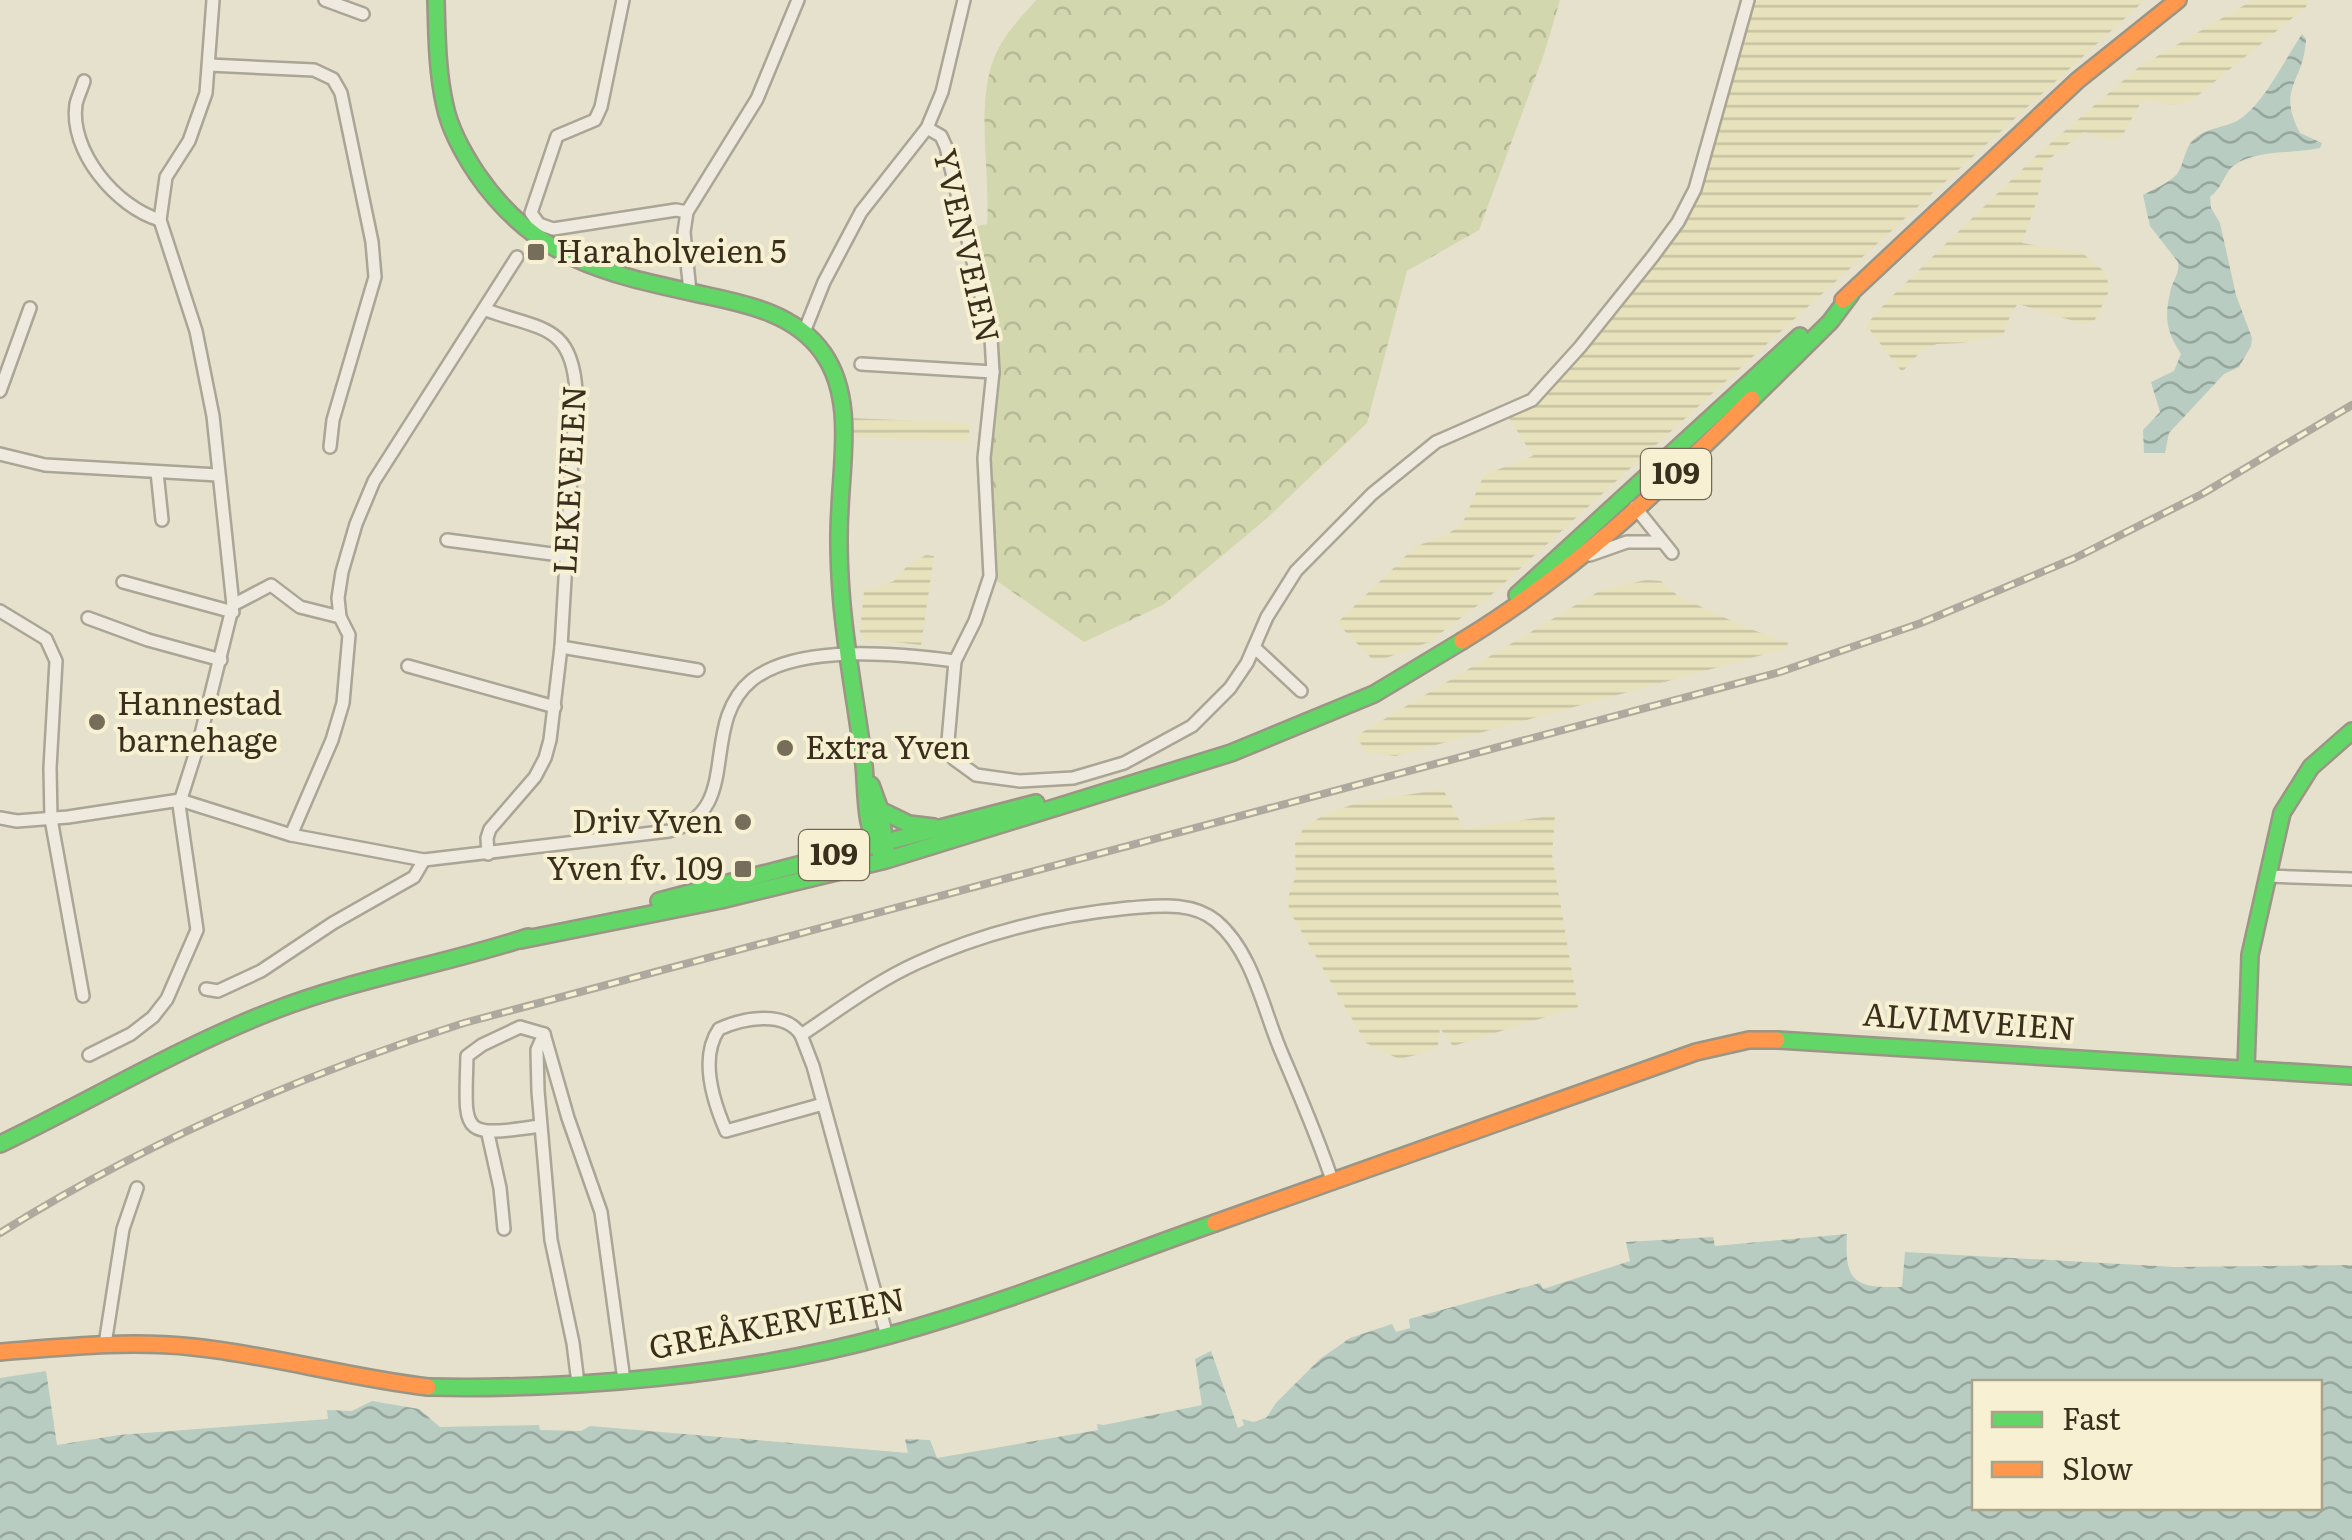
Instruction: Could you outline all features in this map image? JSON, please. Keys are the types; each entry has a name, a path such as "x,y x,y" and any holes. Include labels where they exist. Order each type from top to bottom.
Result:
{"main road":[{"path":"436,0 439,71 450,122 478,179 524,232 591,266 632,280 767,310 804,332 831,366 842,402 839,532 847,655 864,767 886,860"},
{"name":"109","path":"1479,630 1821,317 1851,294 2078,80 2178,0"},
{"name":"109","path":"521,940 573,922 880,842 1148,778 1231,754 1317,720 1429,664 1517,608 1581,558 1638,510 1830,322 1851,294"},
{"path":"2246,1068 2250,955 2282,813 2311,767 2352,731"},
{"path":"864,767 880,810 880,842"},
{"name":"109","path":"0,1144 186,1047 271,1012 363,982 521,940 721,900 886,860 1114,792 1148,778"},
{"path":"880,810 909,824 938,828"},
{"name":"ALVIMVEIEN","path":"1589,1090 1696,1052 1768,1039 2352,1076"},
{"name":"GREÅKERVEIEN","path":"0,1352 106,1344 223,1349 402,1384 479,1387 624,1380 731,1368 887,1336 1016,1295 1589,1090"}],"street":[{"path":"89,1054 131,1034 154,1017 167,999 197,930 179,818 180,800 233,608 214,416 196,332 160,220 166,177 189,141 200,114 209,65 213,0"},
{"path":"325,0 363,14"},
{"path":"622,0 601,108 595,120 557,136 532,205 534,220 553,229 676,210 686,212"},
{"path":"690,292 686,212 757,99 798,0"},
{"name":"YVENVEIEN","path":"804,332 824,282 861,212 926,128 942,92 964,0"},
{"path":"1301,691 1255,648 1268,617 1296,571 1372,494 1436,442 1532,400 1653,256 1678,222 1695,189 1748,0"},
{"path":"209,65 314,70 332,79 341,93 372,242 375,278 333,420 330,447"},
{"path":"84,81 76,104 78,132 86,154 113,191 160,220"},
{"name":"YVENVEIEN","path":"926,128 941,136 946,147 991,338 993,372 984,458 990,576 955,662 948,722 948,741 954,758 963,768 996,780 1073,778 1124,763 1170,741 1210,711 1255,648"},
{"path":"291,835 332,740 343,703 349,635 340,618 338,598 342,572 374,481 517,257"},
{"path":"0,391 30,308"},
{"name":"LEKEVEIEN","path":"486,310 558,336 575,364 576,391 555,707 545,758 534,777 490,828 488,854"},
{"name":"YVENVEIEN","path":"861,364 993,372"},
{"path":"0,454 46,464 218,475"},
{"path":"157,472 162,520"},
{"path":"1627,495 1672,553"},
{"path":"447,540 567,556"},
{"path":"1581,558 1627,542 1661,542"},
{"path":"122,582 233,608 271,585 300,607 340,618"},
{"path":"0,611 39,633 54,652 50,819 83,996"},
{"path":"88,618 221,660"},
{"path":"561,647 698,670"},
{"path":"0,818 50,819 180,800 291,835 424,860 669,831 691,824 713,794 722,729 741,692 760,675 784,665 847,655 955,662"},
{"path":"408,666 555,707"},
{"path":"206,989 218,991 261,972 333,923 414,877 424,860"},
{"path":"2268,876 2352,879"},
{"path":"801,1035 894,975 973,942 1054,917 1187,907 1215,920 1227,932 1249,970 1334,1183"},
{"path":"822,1104 726,1131 709,1058 712,1039 719,1029 759,1020 783,1020 793,1024 801,1035 822,1104 887,1336"},
{"path":"540,1126 488,1134 474,1128 465,1112 467,1056 520,1028 544,1034"},
{"path":"544,1034 536,1050 551,1240 578,1383"},
{"path":"544,1034 601,1212 624,1380"},
{"path":"488,1134 504,1229"},
{"path":"106,1344 123,1230 137,1188"}],"shaded area":[{"path":"1748,0 2145,0 1490,596 1429,642 1375,662 1337,623 1415,547 1462,524 1484,475 1533,456 1506,413 1536,396 1687,207"},
{"path":"2253,0 2308,0 2306,7 2191,101 2173,105 2147,100 2140,104 2122,136 2111,140 2084,132 2044,163 2037,200 2022,243 2082,253 2105,272 2110,289 2095,320 2084,324 2018,304 2003,335 1937,344 1922,350 1902,372 1866,325 1890,298 2038,154 2139,67"},
{"path":"850,418 970,423 968,442 849,436"},
{"path":"926,555 934,556 921,645 866,639 860,632 864,591 894,581 906,567"},
{"path":"1646,580 1661,581 1678,596 1788,642 1787,648 1396,756 1366,752 1356,736 1601,590"},
{"path":"1443,789 1464,829 1555,815 1552,855 1578,1007 1453,1046 1440,1028 1438,1045 1428,1052 1399,1059 1366,1043 1289,910 1288,897 1296,876 1295,844 1304,827 1326,814 1357,803"}],"green space":[{"path":"1036,0 1560,0 1479,230 1407,271 1367,423 1266,519 1163,605 1084,642 990,576 984,502 993,372 964,229 987,224 985,107 992,63 1009,32"}],"water":[{"path":"2302,34 2306,39 2291,95 2293,118 2300,133 2322,143 2320,148 2264,154 2242,161 2230,169 2210,197 2236,295 2252,338 2251,346 2239,367 2224,374 2169,433 2165,453 2144,453 2143,430 2160,412 2151,382 2174,371 2181,354 2167,318 2178,262 2150,226 2143,195 2177,174 2194,139 2246,114 2264,94"},
{"path":"1847,1234 1851,1273 1863,1284 1886,1287 1902,1287 1905,1252 2175,1267 2352,1265 2352,1540 0,1540 0,1378 46,1371 57,1445 119,1435 328,1419 327,1410 352,1411 372,1401 419,1409 440,1427 539,1425 540,1430 581,1431 590,1426 908,1453 905,1439 930,1440 937,1458 1098,1430 1097,1424 1202,1405 1195,1359 1211,1351 1238,1428 1244,1425 1242,1419 1254,1422 1267,1417 1320,1359 1350,1338 1392,1324 1396,1332 1410,1328 1409,1319 1540,1283 1543,1289 1630,1261 1626,1242 1713,1237 1715,1246"}],"railway":[{"path":"0,1233 111,1169 225,1113 343,1065 464,1023 1780,672 1921,623 2075,558 2202,494 2352,405"}],"traffic: fast":[{"path":"436,0 440,80 450,124 477,174 524,226 549,245 605,270 737,302 785,320 812,340 833,370 844,428 839,540 843,614 869,821 881,853"},
{"path":"1752,399 1830,322 1851,294"},
{"path":"1517,595 1800,336"},
{"path":"521,940 721,900 886,860 1231,753 1374,694 1462,641"},
{"path":"2246,1068 2250,955 2282,813 2311,767 2352,731"},
{"path":"871,785 880,810 886,849"},
{"path":"659,901 1036,803"},
{"path":"880,810 909,824 934,827"},
{"path":"0,1144 167,1059 270,1012 333,990 528,937"},
{"path":"1777,1040 2352,1076"},
{"path":"428,1387 543,1386 661,1377 835,1349 972,1310 1215,1223"}],"traffic: slow":[{"path":"1843,300 2078,80 2178,0"},
{"path":"1462,641 1578,559 1752,399"},
{"path":"1215,1223 1696,1052 1749,1040 1777,1040"},
{"path":"0,1352 96,1345 169,1345 252,1355 428,1387"}],"place":[{"name":"Haraholveien 5","path":"536,252"},
{"name":"Hannestad barnehage","path":"97,722"},
{"name":"Extra Yven","path":"785,748"},
{"name":"Driv Yven","path":"743,822"},
{"name":"Yven fv. 109","path":"743,869"}]}
